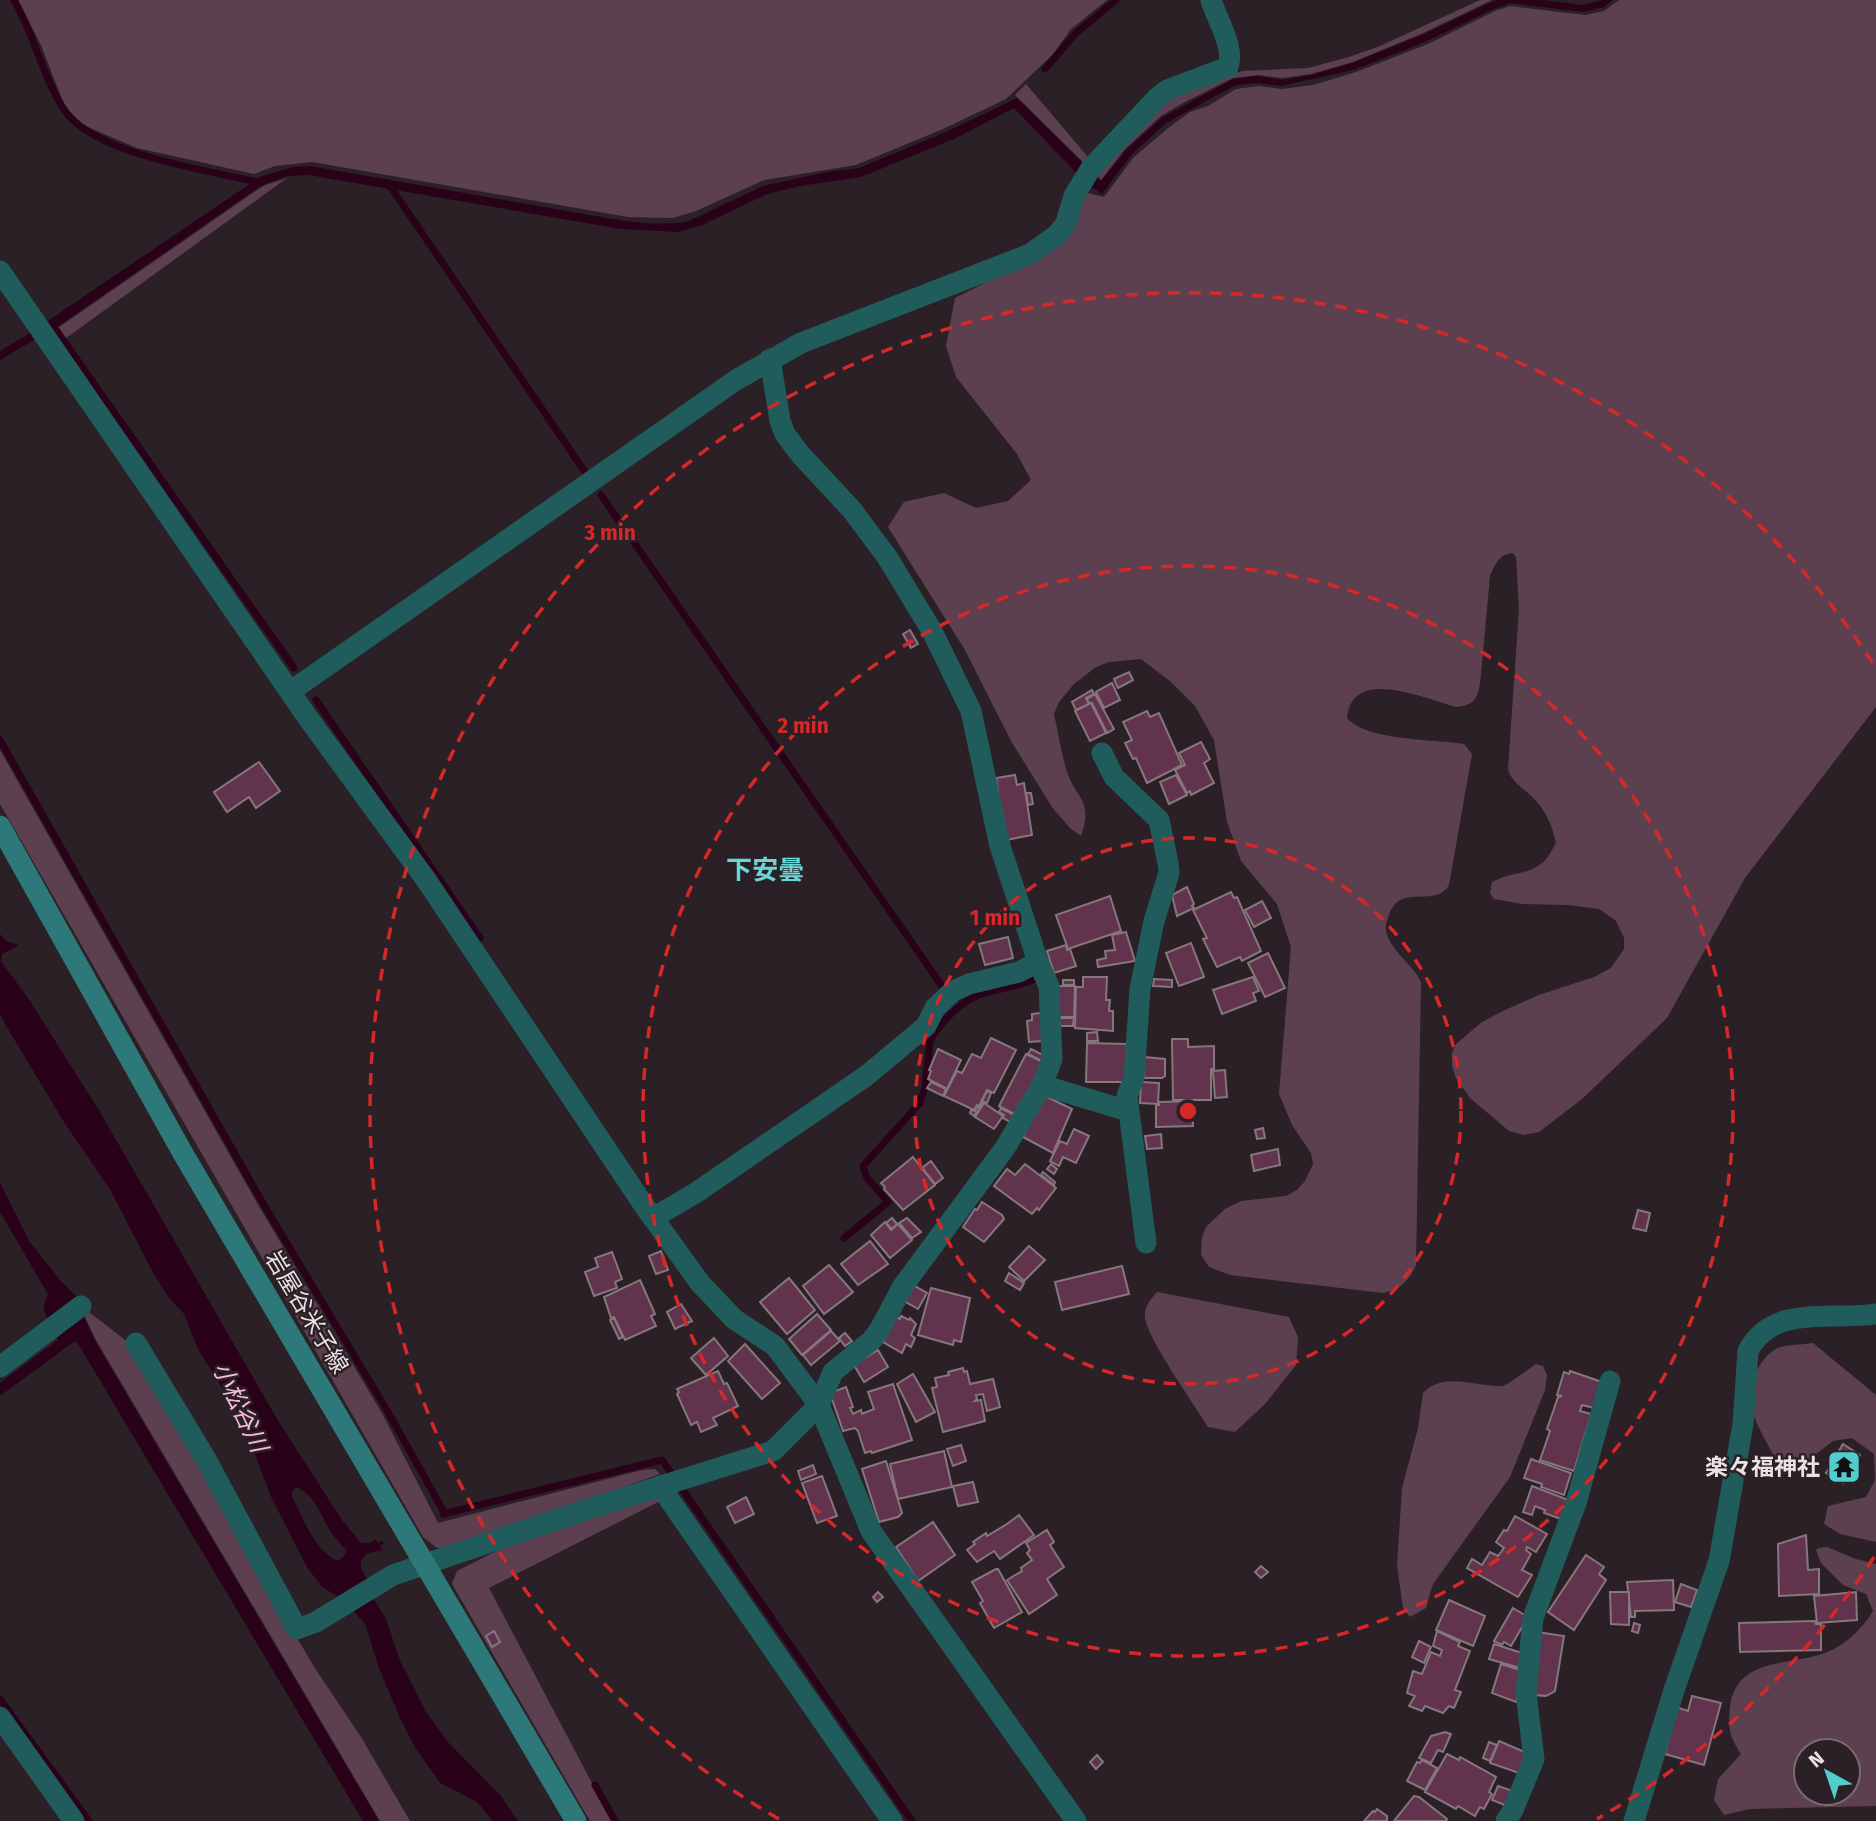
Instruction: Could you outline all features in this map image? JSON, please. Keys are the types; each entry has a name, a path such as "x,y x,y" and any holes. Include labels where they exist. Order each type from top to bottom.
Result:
{"main road":[{"name":"岩屋谷米子線","path":"0,826 185,1157 576,1821"}],"street":[{"path":"291,691 736,380 770,359 801,343 1030,254 1058,234 1066,223 1074,196 1086,175 1162,94 1228,67 1228,46 1211,0"},
{"path":"0,271 291,691 427,881 700,1283 734,1319 775,1346 819,1405 870,1531 1076,1821"},
{"path":"136,1343 206,1461 297,1629 316,1622 393,1575 774,1451 819,1405 833,1372 872,1340 903,1286 1005,1148 1042,1085 1052,1059 1049,986 1038,962 1000,846 971,711 932,631 887,557 852,510 785,434 780,421 770,359"},
{"path":"1102,753 1114,777 1159,820 1169,873 1154,921 1140,989 1134,1078 1128,1096 1146,1243"},
{"path":"653,1217 696,1192 866,1076 926,1026 935,1008 953,990 1019,972 1038,962"},
{"path":"1042,1085 1128,1111"},
{"path":"0,1367 81,1307"},
{"path":"1634,1821 1677,1679 1719,1561 1743,1424 1748,1351 1754,1341 1774,1324 1808,1316 1876,1314"},
{"path":"1506,1821 1534,1759 1526,1693 1533,1618 1576,1503 1611,1381"},
{"path":"663,1485 892,1821"},
{"path":"0,1717 74,1821"}],"shaded area":[{"path":"18,0 1107,0 1070,30 1054,53 1006,99 856,165 764,180 696,211 673,218 628,217 312,162 275,166 254,174 137,148 81,124 65,107 41,45"},
{"path":"1480,0 1492,0 1353,62 1311,74 1282,78 1259,75 1233,78 1161,116 1125,149 1101,180 1094,172 1159,100 1242,71 1308,68 1349,57 1380,46"},
{"path":"1619,0 1876,0 1876,707 1745,878 1667,1018 1582,1099 1539,1132 1524,1135 1509,1131 1470,1098 1456,1078 1452,1053 1456,1044 1482,1022 1505,1010 1539,995 1594,977 1611,968 1624,949 1624,938 1616,921 1599,909 1523,904 1494,899 1490,893 1492,882 1537,867 1550,854 1556,842 1544,812 1513,779 1508,769 1519,609 1516,557 1513,553 1501,558 1490,576 1480,684 1473,701 1457,707 1409,693 1376,689 1362,693 1352,702 1347,718 1356,726 1385,735 1464,744 1472,754 1449,885 1443,892 1435,895 1401,900 1394,905 1386,925 1392,945 1421,982 1416,1265 1404,1284 1383,1293 1230,1275 1209,1267 1201,1255 1202,1237 1206,1227 1225,1209 1241,1201 1286,1196 1297,1190 1313,1164 1311,1153 1292,1125 1279,1094 1291,947 1277,904 1241,861 1227,822 1214,740 1195,706 1171,682 1141,659 1109,662 1096,667 1074,684 1059,702 1054,714 1066,769 1084,806 1081,836 1070,828 1052,807 1011,741 965,650 888,527 904,502 944,493 976,508 1008,501 1031,480 1017,454 956,377 946,346 955,298 1046,252 1087,193 1104,197 1133,158 1168,128 1190,112 1208,106 1236,89 1259,86 1282,89 1313,85 1356,72 1428,44 1510,6 1585,15 1604,11"},
{"path":"1026,84 1088,157 1087,166 1015,95"},
{"path":"287,178 62,341 58,334 52,332 263,186"},
{"path":"0,750 257,1203 383,1415 438,1523 642,1470 655,1469 660,1474 456,1547 437,1548 423,1537 0,804"},
{"path":"1157,1292 1289,1317 1298,1337 1296,1365 1265,1404 1235,1432 1208,1427 1161,1354 1145,1316 1147,1305"},
{"path":"89,1312 129,1343 288,1623 361,1737 410,1821 380,1821 96,1340 83,1313"},
{"path":"1813,1343 1876,1395 1876,1542 1840,1534 1824,1524 1828,1506 1866,1497 1875,1480 1874,1454 1852,1438 1833,1441 1793,1472 1784,1474 1753,1413 1751,1390 1764,1359 1780,1347"},
{"path":"1536,1364 1543,1366 1547,1375 1545,1390 1510,1477 1433,1584 1426,1608 1410,1617 1403,1608 1397,1565 1402,1488 1418,1428 1423,1393 1431,1386 1450,1381 1502,1386"},
{"path":"649,1497 662,1500 489,1588 612,1821 590,1821 452,1584 457,1571 498,1550"},
{"path":"1827,1547 1876,1564 1876,1806 1862,1806 1862,1737 1792,1737 1792,1807 1834,1807 1750,1809 1724,1815 1714,1800 1718,1779 1741,1754 1730,1732 1729,1722 1734,1692 1742,1680 1766,1666 1833,1650 1853,1636 1873,1611 1866,1594 1843,1585 1821,1563 1816,1550"}],"water":[{"path":"1496,0 1543,0 1583,5 1613,0 1604,7 1584,12 1510,3 1425,42 1353,70 1281,86 1258,83 1236,85 1166,123 1133,153 1102,194 1086,183 1014,108 956,138 861,177 767,194 702,225 679,232 621,229 309,175 288,176 262,185 63,323 0,360 0,351 260,177 292,167 310,166 624,221 673,223 689,221 763,186 859,168 946,132 1017,98 1101,181 1127,149 1163,117 1233,79 1257,76 1282,80 1352,63 1422,35"},
{"name":"小松谷川","path":"0,934 6,941 19,945 2,954 1,961 30,1001 100,1112 280,1424 342,1520 361,1543 371,1543 375,1539 378,1543 384,1543 380,1546 382,1550 366,1554 361,1560 361,1568 373,1598 386,1619 400,1661 426,1712 448,1742 500,1795 518,1821 493,1821 477,1802 440,1783 416,1749 379,1668 365,1624 344,1600 322,1587 307,1567 272,1499 242,1420 198,1349 184,1314 169,1298 151,1269 111,1191 64,1122 0,1014","holes":["296,1487 302,1490 346,1550 346,1554 338,1561 322,1550 305,1524 292,1496"]},
{"path":"0,1183 29,1241 79,1299 77,1302 95,1341 379,1821 363,1821 77,1342 0,1396 0,1383 58,1340 44,1311 48,1294 0,1212"}],"building":[{"path":"910,630 918,644 911,648 903,634"},
{"path":"1129,672 1133,680 1118,688 1114,679"},
{"path":"1112,683 1120,700 1104,708 1096,692"},
{"path":"1092,690 1094,694 1086,698 1089,704 1076,710 1072,702"},
{"path":"1095,694 1114,729 1107,733 1092,703 1087,699"},
{"path":"1091,703 1106,733 1090,741 1075,711"},
{"path":"1147,711 1150,717 1159,713 1182,765 1147,783 1136,758 1133,759 1125,743 1132,740 1123,722"},
{"path":"1201,742 1210,759 1204,763 1214,783 1191,795 1190,791 1187,793 1175,770 1185,765 1179,753"},
{"path":"259,762 280,791 256,808 249,797 227,812 214,792"},
{"path":"1015,775 1017,785 1024,783 1032,835 1006,840 996,778"},
{"path":"1176,775 1187,795 1169,804 1160,782"},
{"path":"1026,793 1031,793 1033,804 1028,805"},
{"path":"1187,887 1194,908 1177,916 1172,895"},
{"path":"1231,892 1234,898 1237,897 1261,951 1242,961 1240,957 1217,967 1193,910"},
{"path":"1110,896 1121,931 1068,949 1056,915"},
{"path":"1262,901 1271,918 1254,927 1245,910"},
{"path":"1126,932 1135,961 1098,967 1097,960 1106,958 1105,951 1115,950 1112,935"},
{"path":"1008,937 1013,958 985,965 979,944"},
{"path":"1191,943 1204,977 1179,986 1166,953"},
{"path":"1066,945 1076,966 1054,973 1047,951"},
{"path":"1268,953 1285,988 1265,997 1248,963"},
{"path":"1083,977 1107,977 1106,1000 1110,1000 1109,1011 1113,1011 1113,1031 1075,1028 1076,987 1083,987"},
{"path":"1253,977 1259,991 1253,993 1256,1001 1222,1014 1213,990"},
{"path":"1154,979 1172,980 1172,987 1153,986"},
{"path":"1063,980 1074,980 1074,985 1063,985"},
{"path":"1056,986 1075,986 1074,1017 1056,1017"},
{"path":"1041,1013 1042,1041 1029,1042 1027,1021 1032,1020 1032,1014"},
{"path":"1056,1018 1074,1018 1073,1026 1056,1026"},
{"path":"1097,1032 1098,1041 1087,1041 1087,1033"},
{"path":"991,1038 1016,1050 994,1093 987,1090 974,1110 944,1096 957,1071 962,1073 972,1054 981,1058"},
{"path":"1172,1039 1188,1039 1188,1047 1214,1046 1211,1100 1173,1100"},
{"path":"1087,1043 1127,1044 1126,1082 1086,1082"},
{"path":"938,1049 961,1060 947,1089 928,1079"},
{"path":"1031,1049 1045,1056 1042,1061 1028,1054"},
{"path":"1026,1054 1043,1062 1016,1115 999,1106"},
{"path":"1144,1057 1165,1059 1165,1076 1144,1078"},
{"path":"1225,1070 1227,1097 1215,1098 1213,1071"},
{"path":"931,1082 946,1089 943,1096 927,1088"},
{"path":"1141,1082 1159,1083 1158,1104 1140,1103"},
{"path":"987,1091 991,1093 987,1103 984,1102 974,1116 970,1113 971,1110 975,1111 977,1106 979,1107"},
{"path":"1043,1095 1072,1109 1053,1153 1023,1137"},
{"path":"1192,1101 1193,1126 1156,1127 1156,1105 1159,1105 1159,1102"},
{"path":"984,1103 1003,1116 994,1129 975,1117"},
{"path":"1001,1108 1016,1116 1012,1123 1003,1118 1004,1115 999,1112"},
{"path":"1263,1128 1265,1138 1257,1139 1255,1130"},
{"path":"1074,1129 1089,1136 1076,1163 1063,1157 1059,1166 1050,1161 1060,1141 1067,1144"},
{"path":"1161,1134 1162,1148 1147,1149 1145,1136"},
{"path":"1278,1149 1280,1165 1254,1171 1251,1155"},
{"path":"913,1157 935,1185 903,1210 881,1183"},
{"path":"931,1161 943,1178 935,1184 922,1168"},
{"path":"1025,1164 1056,1188 1039,1210 1037,1208 1032,1214 994,1186 1007,1169 1015,1175"},
{"path":"1051,1164 1057,1169 1054,1174 1047,1169"},
{"path":"1043,1172 1055,1182 1054,1185 1041,1175"},
{"path":"982,1202 1004,1219 984,1242 963,1227"},
{"path":"1638,1210 1650,1213 1646,1231 1633,1228"},
{"path":"892,1218 897,1224 892,1229 886,1223"},
{"path":"907,1218 921,1232 912,1238 899,1223"},
{"path":"885,1222 891,1230 898,1224 912,1240 890,1258 871,1235"},
{"path":"870,1241 888,1264 858,1285 841,1264"},
{"path":"1029,1246 1045,1260 1024,1281 1009,1267"},
{"path":"661,1251 668,1270 656,1274 649,1256"},
{"path":"612,1252 622,1279 615,1282 617,1288 594,1296 585,1272 598,1267 595,1258"},
{"path":"829,1265 853,1292 824,1314 803,1286"},
{"path":"1122,1266 1129,1294 1062,1310 1055,1282"},
{"path":"1009,1273 1024,1283 1020,1290 1005,1281"},
{"path":"789,1278 815,1310 787,1334 760,1302"},
{"path":"640,1280 655,1314 651,1316 656,1326 625,1340 614,1317 611,1318 604,1297"},
{"path":"913,1285 927,1293 918,1309 904,1301"},
{"path":"931,1288 970,1298 961,1342 954,1340 953,1345 918,1335"},
{"path":"681,1304 692,1321 675,1329 667,1312"},
{"path":"817,1314 831,1330 802,1355 789,1339"},
{"path":"901,1316 909,1320 910,1318 916,1324 911,1335 915,1338 911,1347 906,1344 902,1353 883,1342 896,1317 900,1319"},
{"path":"614,1318 623,1337 619,1339 610,1320"},
{"path":"831,1331 840,1341 811,1365 803,1355"},
{"path":"845,1333 852,1341 845,1346 839,1338"},
{"path":"714,1338 728,1356 706,1375 691,1358"},
{"path":"745,1344 780,1383 762,1399 728,1361"},
{"path":"878,1350 888,1367 864,1382 854,1365"},
{"path":"963,1368 964,1372 967,1371 970,1384 993,1379 1000,1407 987,1411 983,1394 976,1395 975,1401 981,1400 985,1421 943,1432 932,1388 937,1387 935,1378"},
{"path":"718,1371 738,1406 713,1418 717,1425 701,1432 697,1422 691,1425 677,1389"},
{"path":"1570,1371 1602,1382 1594,1408 1582,1405 1580,1411 1591,1414 1574,1471 1540,1460 1558,1397 1562,1396 1557,1395 1564,1372 1569,1374"},
{"path":"913,1374 935,1412 916,1422 897,1384"},
{"path":"893,1384 912,1440 865,1453 855,1428 843,1431 830,1393 846,1387 853,1414 861,1410 862,1414 874,1409 868,1392"},
{"path":"1843,1444 1860,1455 1843,1483 1826,1473 1834,1452 1837,1454"},
{"path":"961,1445 966,1461 953,1466 947,1449"},
{"path":"944,1451 952,1487 898,1499 890,1464"},
{"path":"1531,1459 1571,1473 1564,1495 1524,1478"},
{"path":"886,1461 902,1513 898,1517 879,1522 862,1469"},
{"path":"813,1465 816,1474 801,1480 798,1471"},
{"path":"822,1476 837,1516 817,1523 802,1483"},
{"path":"973,1482 978,1502 958,1506 953,1486"},
{"path":"1532,1486 1571,1501 1564,1520 1544,1513 1545,1510 1535,1506 1532,1515 1523,1512"},
{"path":"746,1497 754,1514 735,1523 727,1507"},
{"path":"1019,1515 1034,1535 1000,1559 994,1551 977,1562 967,1550 975,1544 973,1542"},
{"path":"1515,1516 1547,1534 1536,1552 1527,1547 1526,1550 1531,1554 1522,1570 1532,1575 1518,1597 1467,1568 1472,1559 1482,1565 1490,1552 1498,1556 1504,1548 1496,1542 1504,1530 1507,1531"},
{"path":"933,1522 955,1555 918,1581 896,1547"},
{"path":"1047,1530 1054,1542 1050,1545 1064,1567 1047,1579 1057,1595 1029,1614 1007,1580 1022,1571 1021,1568 1032,1560 1027,1553 1030,1550 1026,1543"},
{"path":"1806,1535 1808,1570 1819,1569 1819,1594 1779,1596 1778,1544"},
{"path":"1586,1555 1604,1567 1599,1574 1606,1580 1574,1630 1548,1612"},
{"path":"1261,1566 1268,1572 1261,1578 1255,1572"},
{"path":"996,1569 1022,1612 994,1628 972,1582"},
{"path":"1673,1580 1674,1610 1635,1611 1635,1617 1631,1617 1627,1582"},
{"path":"1681,1584 1697,1590 1691,1607 1675,1602"},
{"path":"878,1592 883,1597 877,1602 873,1597"},
{"path":"1610,1592 1629,1592 1629,1625 1611,1624"},
{"path":"1856,1592 1857,1620 1817,1623 1814,1596"},
{"path":"1449,1600 1485,1616 1473,1646 1436,1630"},
{"path":"1513,1608 1528,1617 1511,1646 1504,1642 1502,1645 1494,1641"},
{"path":"1815,1621 1816,1624 1821,1624 1821,1650 1740,1652 1739,1623"},
{"path":"1634,1623 1640,1625 1638,1633 1632,1631"},
{"path":"494,1631 500,1642 492,1647 486,1636"},
{"path":"1437,1631 1460,1642 1458,1646 1470,1651 1455,1690 1461,1692 1454,1708 1449,1706 1443,1713 1425,1706 1422,1711 1409,1706 1415,1696 1407,1693 1413,1671 1422,1674 1431,1652 1440,1656 1442,1650 1433,1646"},
{"path":"1537,1632 1564,1636 1555,1691 1546,1696 1532,1695"},
{"path":"1419,1641 1431,1647 1424,1663 1412,1657"},
{"path":"1494,1644 1525,1654 1520,1668 1489,1659"},
{"path":"1501,1664 1523,1671 1516,1702 1492,1693"},
{"path":"1692,1696 1721,1703 1704,1765 1665,1754 1676,1707 1688,1711"},
{"path":"1445,1732 1451,1734 1443,1752 1438,1750 1431,1763 1419,1758 1431,1736"},
{"path":"1499,1741 1527,1753 1519,1773 1490,1763"},
{"path":"1489,1742 1497,1745 1490,1761 1483,1758"},
{"path":"1447,1754 1459,1760 1460,1757 1496,1777 1489,1792 1492,1794 1484,1809 1480,1807 1475,1816 1425,1792"},
{"path":"1097,1755 1103,1762 1096,1769 1090,1762"},
{"path":"1422,1760 1437,1768 1425,1790 1407,1781 1417,1762"},
{"path":"1498,1786 1513,1791 1507,1806 1492,1800"},
{"path":"1414,1796 1419,1797 1447,1819 1446,1821 1394,1821"},
{"path":"1377,1809 1387,1816 1387,1821 1364,1821 1373,1811"}],"waterway":[{"path":"14,0 56,95 63,108 78,124 99,138 125,149 183,166 261,183"},
{"path":"1045,69 1076,33 1116,0"},
{"path":"388,183 585,472"},
{"path":"52,324 294,668"},
{"path":"601,495 944,989"},
{"path":"316,700 480,938"},
{"path":"0,740 261,1200 388,1412 445,1514"},
{"path":"844,1238 888,1202 867,1178 863,1166 920,1103 925,1087 930,1041 939,1028 951,1014 972,998 1033,980"},
{"path":"443,1514 662,1460 912,1821"},
{"path":"0,1699 89,1821"},
{"path":"595,1785 615,1821"}],"place":[{"name":"楽々福神社","path":"1844,1467"}],"district":[{"name":"下安曇","path":"765,870"}]}
